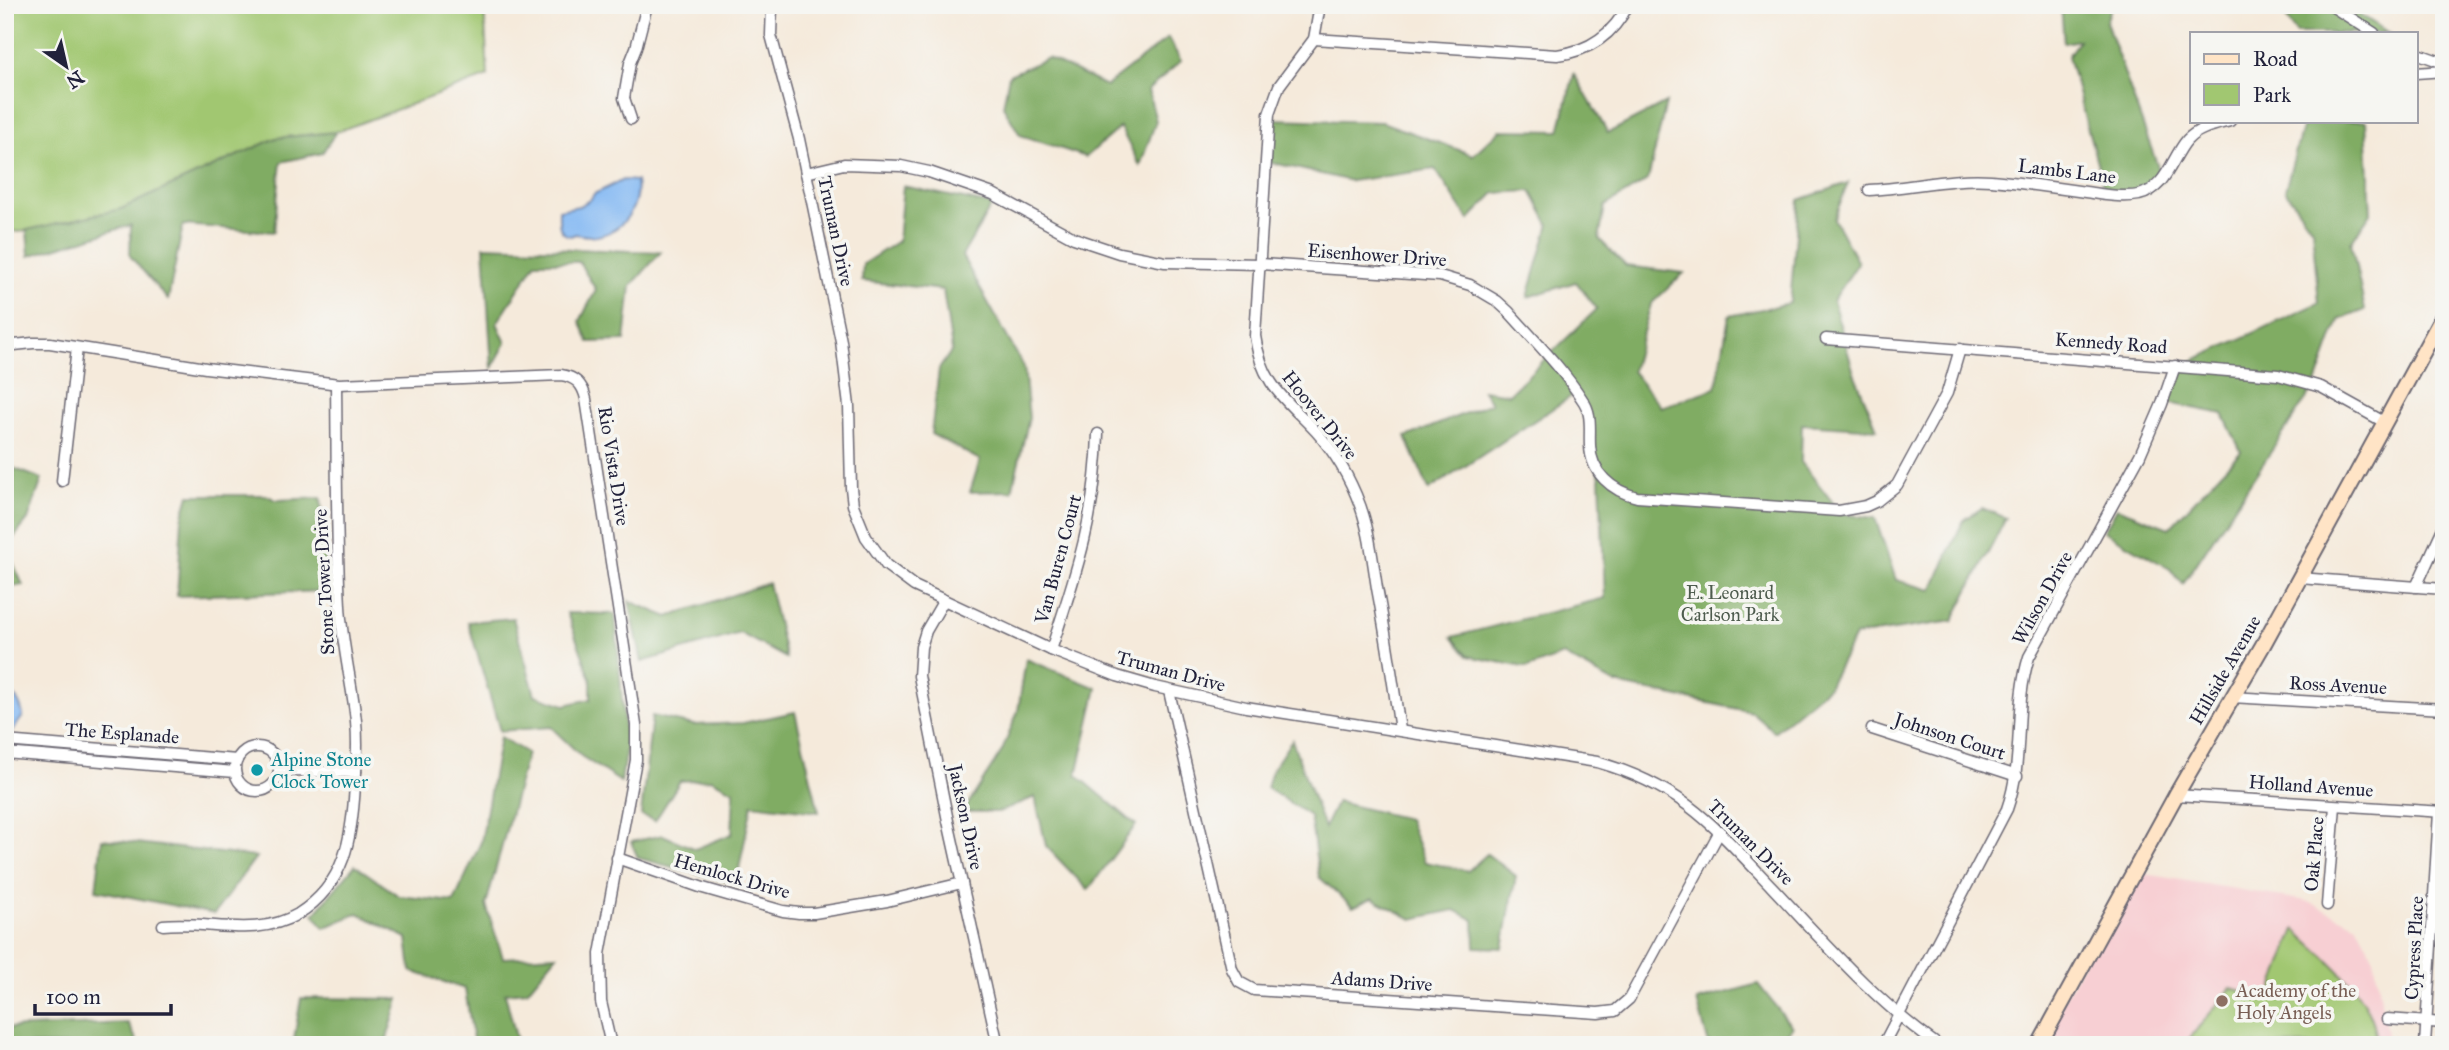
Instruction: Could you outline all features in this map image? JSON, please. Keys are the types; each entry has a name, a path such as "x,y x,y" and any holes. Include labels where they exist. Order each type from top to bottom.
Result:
{"main road":[{"name":"Hillside Avenue","path":"2039,1045 2444,314"}],"street":[{"path":"631,119 624,98 630,64 647,5"},
{"name":"Truman Drive","path":"772,5 771,35 806,173 846,373 851,488 858,522 875,552 886,565 914,586 1051,650 1117,676 1169,691 1246,707 1597,762 1620,768 1686,802 1720,831 1802,919 1900,1016 1938,1045"},
{"name":"Hoover Drive","path":"1320,5 1314,39 1279,86 1269,114 1255,336 1261,365 1277,393 1309,424 1335,456 1348,477 1363,514 1373,552 1400,730"},
{"path":"1314,39 1557,55 1582,50 1595,44 1617,24 1628,5"},
{"path":"2332,6 2372,32"},
{"path":"2418,54 2444,63"},
{"path":"2418,73 2444,71"},
{"name":"Lambs Lane","path":"1869,190 1964,180 1990,180 2117,196 2140,195 2166,176 2188,138 2205,128 2226,122"},
{"name":"Eisenhower Drive","path":"806,173 844,164 901,166 929,172 993,194 1074,238 1119,253 1165,262 1259,264 1455,279 1485,292 1509,312 1583,399 1591,420 1591,455 1600,475 1616,490 1637,497 1839,512 1866,506 1888,493 1904,475 1947,393 1960,349"},
{"name":"Kennedy Road","path":"1826,339 2256,371 2322,387 2384,422"},
{"name":"Rio Vista Drive","path":"5,346 33,343 77,348 217,370 336,384 561,375 576,380 582,386 636,725 636,760 603,932 599,980 611,1045"},
{"path":"62,481 77,348"},
{"name":"Wilson Drive","path":"1884,1045 2007,809 2017,776 2020,693 2029,657 2140,455 2175,366"},
{"name":"Stone Tower Drive","path":"163,925 181,923 247,929 280,921 306,908 331,882 347,852 358,749 340,609 336,384"},
{"name":"Van Buren Court","path":"1051,650 1090,523 1097,470 1098,434"},
{"path":"2416,587 2444,526"},
{"path":"2299,578 2444,589"},
{"name":"Jackson Drive","path":"944,600 926,631 921,647 919,676 998,1045"},
{"name":"Adams Drive","path":"1169,691 1232,969 1240,982 1254,990 1598,1013 1615,1011 1629,999 1720,831"},
{"name":"Ross Avenue","path":"2231,697 2444,709"},
{"name":"Johnson Court","path":"1872,730 2017,776"},
{"name":"The Esplanade","path":"5,741 237,760"},
{"path":"253,746 267,748 277,757 280,771 278,778 268,789 254,791 241,785 235,772 240,754 253,746"},
{"name":"The Esplanade","path":"5,753 235,772"},
{"path":"280,771 356,772"},
{"name":"Holland Avenue","path":"2176,795 2441,812"},
{"name":"Oak Place","path":"2328,905 2336,806"},
{"name":"Cypress Place","path":"2425,1045 2438,917 2441,812"},
{"name":"Hemlock Drive","path":"617,858 703,887 783,911 799,913 871,904 962,883"},
{"path":"2387,1019 2444,1023"}],"shaded area":[{"name":"Academy of the Holy Angels","path":"2133,872 2307,901 2357,925 2374,958 2389,1045 2039,1045"}],"green space":[{"path":"5,5 484,5 488,76 336,132 276,138 121,209 19,232 5,230"},
{"path":"2061,5 2112,5 2106,22 2163,181 2139,196 2105,192 2068,56 2079,40 2064,43"},
{"path":"2278,5 2345,5 2387,32 2295,32"},
{"path":"1168,38 1181,61 1148,90 1156,121 1140,166 1120,127 1086,157 1020,135 1003,106 1009,75 1048,58 1106,86"},
{"name":"E. Leonard Carlson Park","path":"1574,74 1608,133 1666,103 1648,180 1605,206 1599,239 1626,266 1684,273 1651,304 1632,371 1661,407 1716,388 1729,316 1790,303 1799,200 1848,183 1834,219 1858,263 1833,301 1854,373 1877,429 1802,424 1801,462 1842,514 1875,518 1896,580 1932,590 1963,521 1982,508 2006,518 1953,621 1855,636 1828,687 1774,732 1752,712 1616,684 1563,655 1528,668 1468,656 1452,637 1605,598 1600,478 1578,392 1429,490 1406,437 1491,403 1483,390 1509,394 1597,309 1576,282 1528,297 1549,224 1531,191 1495,193 1469,220 1435,169 1351,181 1269,162 1271,119 1382,122 1473,155 1500,130 1559,131"},
{"path":"2304,122 2366,122 2371,213 2351,242 2365,310 2339,320 2316,384 2183,584 2170,569 2104,531 2117,508 2169,528 2241,451 2223,414 2168,403 2179,367 2319,303 2312,229 2285,190"},
{"path":"336,132 322,153 281,162 274,232 183,225 168,300 130,256 131,225 29,256 27,230 121,209 276,138"},
{"path":"903,186 992,205 962,256 1024,367 1029,418 1012,491 970,492 980,460 931,434 939,369 952,350 943,290 862,281 863,264 898,241"},
{"path":"484,246 661,252 631,286 625,341 589,342 580,321 596,290 579,262 536,262 497,323 506,343 492,368"},
{"path":"5,465 42,479 28,520 6,547 23,585 8,586 5,589"},
{"path":"189,495 266,495 276,500 321,498 327,591 177,596 182,519"},
{"path":"768,583 786,658 740,633 642,662 629,601 668,617"},
{"path":"567,613 615,614 626,749 621,782 581,756 551,727 500,731 468,622 513,618 535,695 565,705 591,699 591,679"},
{"path":"1026,659 1097,688 1077,775 1136,825 1088,890 1046,846 1035,797 999,812 963,812 1002,751 1018,711"},
{"path":"795,712 819,812 752,804 736,884 638,858 631,842 663,835 695,849 732,834 734,791 711,779 680,781 655,821 641,815 652,716 694,725 743,723"},
{"path":"500,737 527,753 486,905 503,958 557,955 527,991 505,993 518,1045 474,1045 465,989 411,971 407,938 358,913 324,928 314,914 355,865 399,896 454,902 481,842"},
{"path":"1292,740 1324,828 1337,802 1408,819 1425,862 1468,871 1487,854 1516,876 1503,948 1475,947 1474,920 1455,910 1412,919 1372,898 1353,907 1319,877 1310,816 1267,788 1272,770"},
{"path":"102,839 256,857 214,914 96,890"},
{"path":"2295,929 2348,980 2359,995 2374,1027 2376,1045 2184,1045 2231,988 2269,999"},
{"path":"1758,984 1792,1027 1776,1045 1709,1045 1697,1001"},
{"path":"301,998 399,999 385,1045 293,1045"},
{"path":"128,1023 139,1045 5,1045 5,1028"}],"water":[{"path":"623,180 636,181 637,190 633,208 622,223 597,236 571,236 563,233 559,210 579,206 590,200 594,194"},
{"path":"5,687 17,700 23,716 11,733 5,733"}],"place":[{"name":"Alpine Stone Clock Tower","path":"257,770"},
{"name":"Academy of the Holy Angels","path":"2222,1001"}]}
